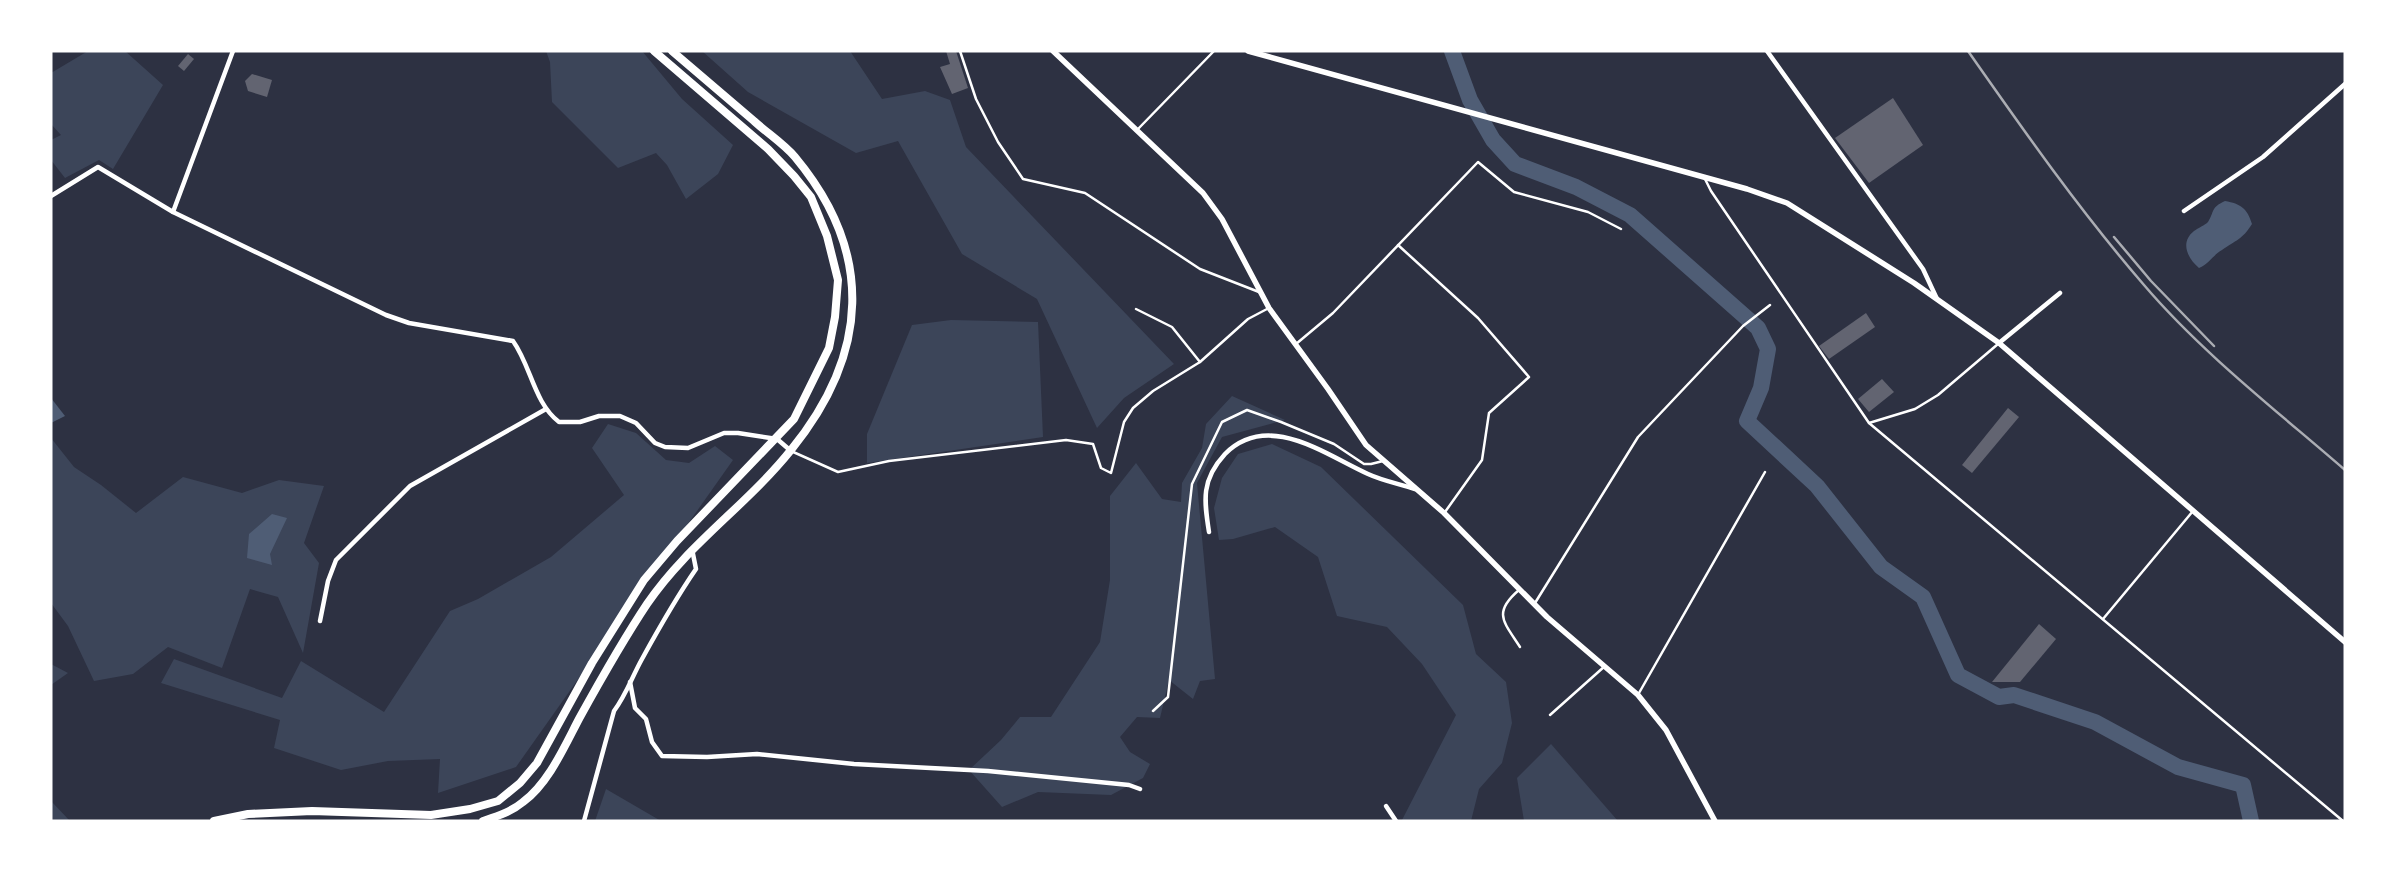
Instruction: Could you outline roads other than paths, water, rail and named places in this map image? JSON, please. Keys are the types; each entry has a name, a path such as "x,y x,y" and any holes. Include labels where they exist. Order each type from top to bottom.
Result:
{"main road":[{"path":"214,821 312,811 431,815 470,809 498,801 520,783 537,763 592,663 639,589 681,537 777,439 794,419 829,348 835,317 838,280 827,236 811,197 794,176 768,149 654,51"},
{"path":"484,821 504,814 525,802 542,783 613,658 649,602 692,548 738,506 791,450 831,390 841,366 853,303 853,281 845,243 824,197 793,155 672,51"},
{"path":"681,537 692,548"}],"street":[{"path":"173,212 234,51"},
{"path":"1248,51 1703,176 1768,195 1787,203 2000,343 2345,642"},
{"path":"1767,51 1917,260 1938,301"},
{"path":"1055,52 1202,193 1217,212 1269,308 1366,445 1444,513 1534,604 1638,695 1666,730 1715,821"},
{"path":"2184,211 2263,157 2345,84"},
{"path":"51,196 98,167 173,212 386,315 409,323 513,342 520,351 546,408 559,422 580,422 599,416 620,416 636,423 655,442 676,449 688,448 724,433 738,433 777,439 791,450"},
{"path":"2000,343 2060,293"},
{"path":"320,621 328,581 336,560 410,486 546,408"},
{"path":"1209,532 1204,500 1207,482 1215,464 1236,444 1260,435 1285,436 1322,451 1370,475 1419,490"},
{"path":"584,821 614,711 624,697 630,682 669,610 696,569 692,548"},
{"path":"630,682 636,708 646,719 652,742 662,756 707,757 757,754 854,764 988,771 1129,785 1140,789"},
{"path":"1386,806 1396,821"}],"lane":[{"path":"960,51 976,99 998,142 1022,179 1085,193 1200,269 1260,292"},
{"path":"1137,130 1214,51"},
{"path":"1295,345 1333,313 1478,162 1514,192 1588,212 1621,229"},
{"path":"1703,176 1711,192 1869,423 2343,821"},
{"path":"1398,245 1478,318 1529,378 1489,413 1482,460 1444,513"},
{"path":"1534,604 1638,437 1743,326 1770,305"},
{"path":"791,450 838,472 889,461 1066,440 1093,444 1101,468 1111,472 1124,422 1134,408 1153,391 1200,362 1248,319 1269,308"},
{"path":"1136,309 1172,327 1200,362"},
{"path":"1869,423 1915,409 1938,395 2000,343"},
{"path":"1153,711 1168,697 1192,484 1222,422 1247,410 1334,444 1364,464 1383,461"},
{"path":"1638,695 1765,472"},
{"path":"2103,619 2194,510"},
{"path":"1520,589 1511,597 1502,610 1502,618 1520,647"},
{"path":"1550,715 1605,666"}],"waterway":[{"path":"1452,51 1470,100 1493,140 1515,164 1576,187 1630,215 1758,328 1768,349 1761,388 1747,421 1817,486 1881,567 1923,597 1958,675 1999,697 2014,695 2095,722 2178,767 2243,785 2251,821"}],"railway":[{"path":"1968,51 2075,200 2120,257 2166,310 2215,358 2345,470"},
{"path":"2114,237 2151,281 2214,346"}]}
